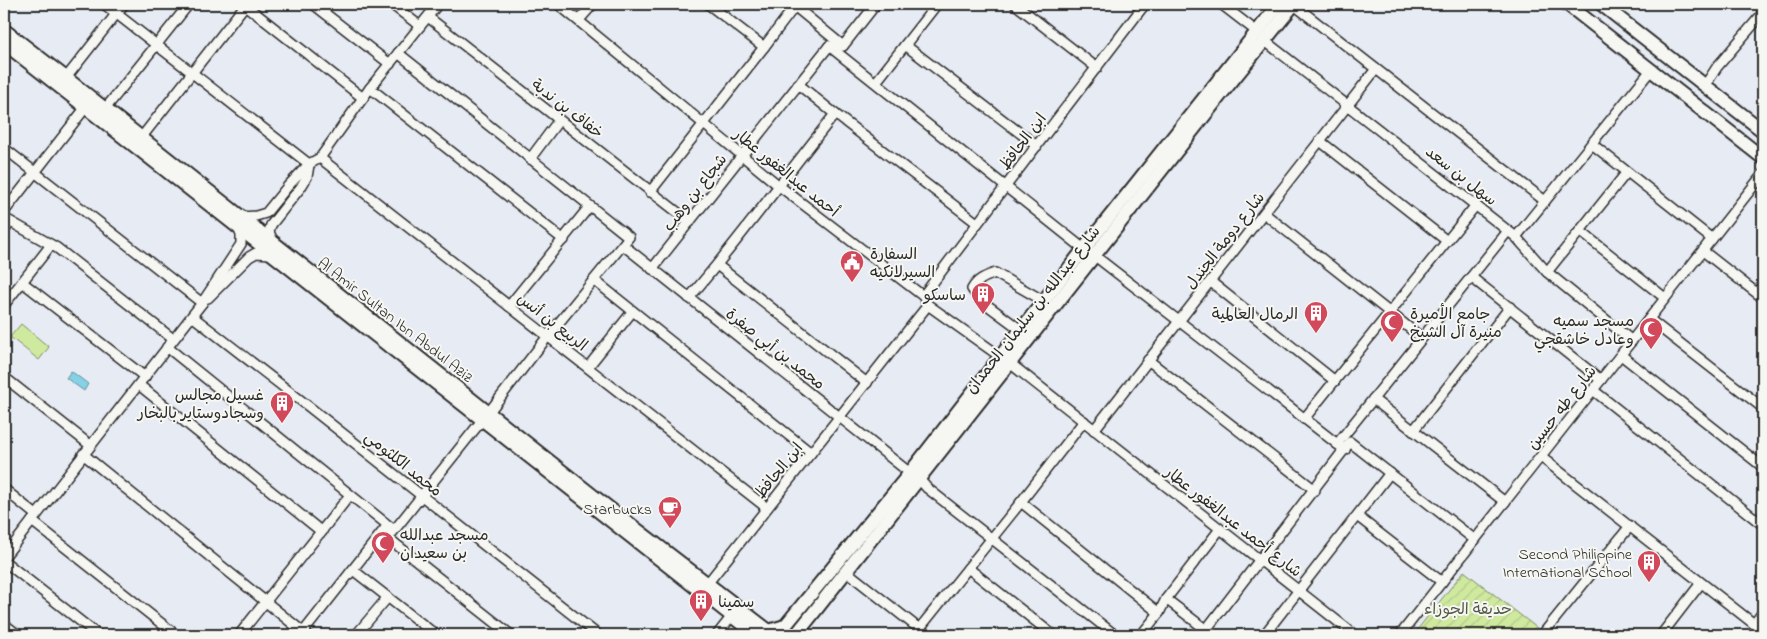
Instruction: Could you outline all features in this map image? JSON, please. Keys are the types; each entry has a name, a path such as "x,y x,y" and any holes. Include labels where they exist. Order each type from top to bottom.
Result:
{"street":[{"path":"104,4 309,164"},
{"path":"66,78 124,4"},
{"path":"105,109 189,4"},
{"path":"141,138 246,4 363,98"},
{"path":"313,4 390,64"},
{"path":"391,4 420,26"},
{"path":"98,635 5,555 202,303 242,244 239,222 266,213 309,164 320,158 370,88 438,4"},
{"name":"أحمد عبدالغفور عطار","path":"558,4 580,20 778,185 1006,361"},
{"path":"580,20 593,4"},
{"path":"708,4 764,47"},
{"path":"876,82 937,4"},
{"path":"1015,4 1097,68"},
{"name":"ابن الحافظ","path":"707,584 867,383 977,223 1145,4"},
{"path":"1221,4 1256,31"},
{"name":"شارع عبدالله بن سليمان الحمدان","path":"787,633 1006,361 1090,253 1256,31 1279,4"},
{"path":"1294,4 1546,201"},
{"name":"شارع عبدالله بن سليمان الحمدان","path":"1006,361 1020,330 1044,301 1090,253 1294,4"},
{"path":"1567,4 1763,158"},
{"path":"1602,4 1706,84 1763,131"},
{"path":"650,192 764,47 793,5 843,46"},
{"path":"843,46 873,5"},
{"path":"1706,84 1763,12"},
{"name":"خفاف بن ندبة","path":"428,17 690,222"},
{"name":"Al Amir Sultan Ibn Abdul Aziz","path":"4,30 141,138 239,222"},
{"name":"سهل بن سعد","path":"1265,41 1516,237 1547,272 1632,341"},
{"name":"Al Amir Sultan Ibn Abdul Aziz","path":"4,43 274,249 486,416 756,635"},
{"path":"905,45 1037,146"},
{"path":"829,46 843,46"},
{"path":"829,46 1090,253 1179,320 1304,419 1390,473 1475,540"},
{"name":"شجاع بن وهب","path":"652,269 829,46"},
{"path":"83,454 302,634 353,570 421,496 548,336 630,237 398,53"},
{"name":"شارع دومة الجندل","path":"1094,430 1179,320 1265,214 1376,69"},
{"path":"1516,237 1651,70"},
{"path":"798,84 977,223"},
{"path":"370,88 564,240"},
{"path":"4,212 86,107"},
{"path":"689,298 717,266 835,114"},
{"path":"530,159 559,120"},
{"path":"1320,141 1447,241"},
{"path":"1592,144 1712,239"},
{"path":"4,148 202,303"},
{"name":"الربيع بن أنس","path":"320,158 767,508"},
{"path":"202,303 249,257 256,252 274,249 269,232 271,225 301,187 307,177 309,164"},
{"path":"1547,272 1627,172"},
{"name":"شارع طه حسين","path":"1400,635 1763,174"},
{"path":"1304,419 1476,205"},
{"path":"509,306 590,207"},
{"path":"1265,214 1422,338"},
{"path":"4,220 6,227 4,230"},
{"path":"4,220 58,248 391,528"},
{"path":"1166,599 1207,634 1260,560 1315,490 1373,399 1508,231"},
{"path":"1580,231 1665,298"},
{"path":"4,305 50,245"},
{"name":"محمد بن أبي صفرة","path":"623,245 915,476 926,488 1115,635"},
{"path":"1703,250 1763,298"},
{"path":"717,266 867,383"},
{"path":"1020,330 979,299 972,289 976,283 983,277 995,273 1044,301"},
{"path":"1472,277 1601,380"},
{"path":"594,280 812,453"},
{"path":"22,282 322,532"},
{"path":"1211,282 1334,381"},
{"path":"1414,431 1510,307"},
{"path":"588,367 632,312"},
{"name":"محمد الكلثومي","path":"192,316 598,635"},
{"path":"1649,319 1763,408"},
{"path":"1620,355 1763,467"},
{"path":"1148,360 1315,490"},
{"path":"919,629 1084,422 1006,361"},
{"path":"4,377 90,445"},
{"path":"1593,390 1763,525"},
{"path":"1373,399 1505,502"},
{"name":"Al Amir Sultan Ibn Abdul Aziz","path":"486,416 707,584 787,633"},
{"name":"شارع أحمد عبدالغفور عطار","path":"1084,422 1355,635"},
{"path":"1540,457 1763,631"},
{"path":"1264,635 1390,473"},
{"name":"شارع عبدالله بن سليمان الحمدان","path":"787,633 846,571 915,476"},
{"path":"4,489 34,518 176,635"},
{"path":"239,635 350,495"},
{"path":"1022,502 1159,613"},
{"path":"1357,516 1442,582"},
{"path":"1542,635 1630,526"},
{"path":"391,528 388,538 511,635"},
{"path":"1141,635 1220,529"},
{"path":"968,568 1053,635"},
{"path":"353,570 436,635"},
{"path":"846,571 927,635"},
{"path":"1661,635 1701,583"},
{"path":"356,635 388,597"},
{"path":"1754,624 1763,612"},
{"path":"717,635 732,616"},
{"path":"4,624 18,635"}],"green space":[{"path":"21,324 49,347 39,360 10,337"},
{"name":"حديقة الجوزاء","path":"1464,571 1537,628 1532,635 1413,635"}],"water":[{"path":"71,371 88,384 84,391 66,378"}],"place":[{"name":"السفارة السيرلانكيه","path":"852,283"},
{"name":"ساسكو","path":"983,315"},
{"name":"الرمال العالمية","path":"1316,334"},
{"name":"جامع الأميرة منيرة آل الشيخ","path":"1392,343"},
{"name":"مسجد سميه وعادل خاشقجي","path":"1651,350"},
{"name":"غسيل مجالس وسجادوستاير بالبخار","path":"282,424"},
{"name":"Starbucks","path":"670,529"},
{"name":"مسجد عبدالله بن سعيدان","path":"383,564"},
{"name":"Second Philippine International School","path":"1649,583"},
{"name":"سمينا","path":"701,622"}]}
